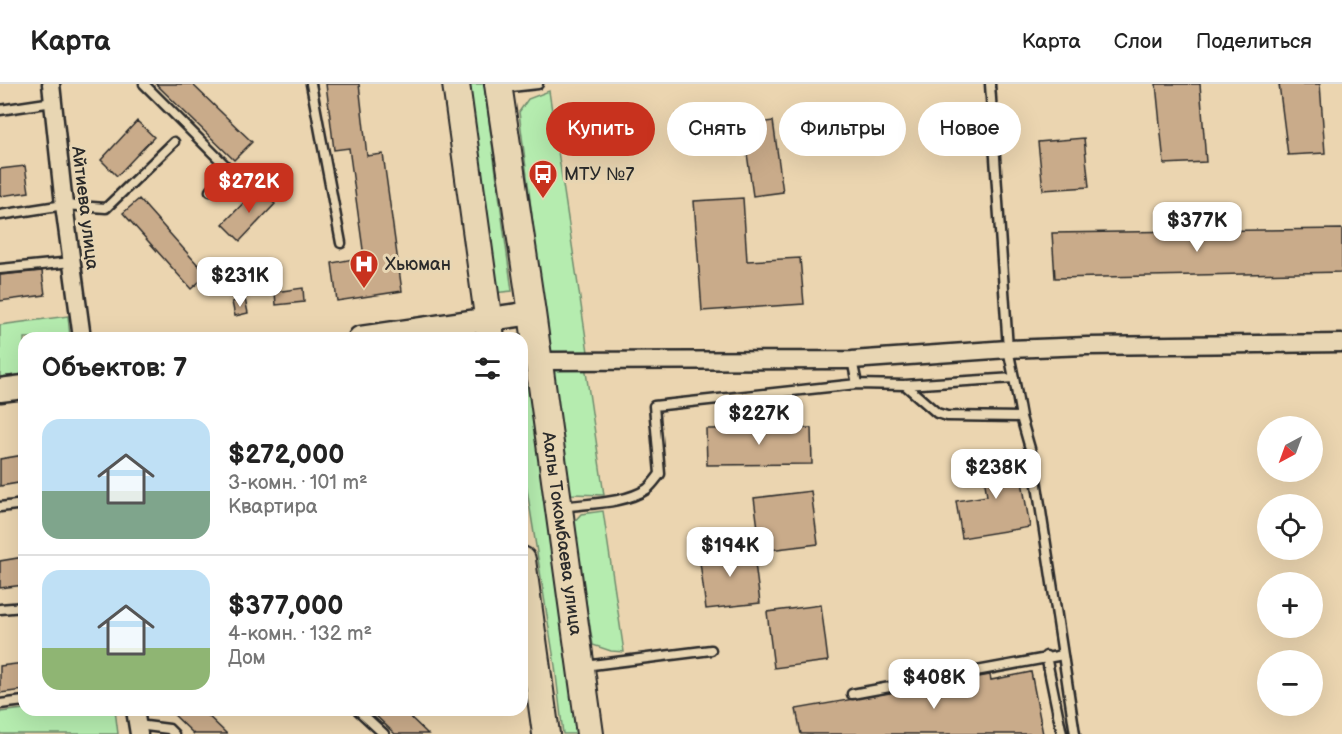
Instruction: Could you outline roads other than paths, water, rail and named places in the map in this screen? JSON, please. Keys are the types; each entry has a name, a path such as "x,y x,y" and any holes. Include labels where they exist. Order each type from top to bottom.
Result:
{"main road":[{"path":"456,84 490,328"},
{"name":"Аалы Токомбаева улица","path":"498,86 590,734"},
{"path":"438,332 490,328 532,313"},
{"path":"0,390 18,388"},
{"path":"528,604 546,734"}],"street":[{"name":"Айтиева улица","path":"51,84 81,332"},
{"path":"538,361 852,360 1087,346 1342,343"}],"lane":[{"path":"144,84 228,168 210,191"},
{"path":"311,84 341,243"},
{"path":"498,86 538,84"},
{"path":"990,84 1008,349 1020,417 1033,459 1075,734"},
{"path":"0,110 53,102"},
{"path":"0,215 64,205 106,208 174,142"},
{"path":"0,269 72,262"},
{"path":"852,360 857,384"},
{"path":"559,507 609,501 649,488 660,474 654,406 857,384 905,385 1014,378"},
{"path":"905,385 937,413 947,417 1020,417"},
{"path":"0,507 18,505"},
{"path":"0,609 18,608"},
{"path":"580,667 711,650"},
{"path":"852,694 1046,656 1063,655"},
{"path":"1046,656 1062,734"},
{"path":"0,704 18,702"},
{"path":"364,716 384,734"},
{"path":"137,723 169,729 174,734"}],"place":[{"name":"МТУ №7","path":"543,200"},
{"name":"Хьюман","path":"364,290"}]}
